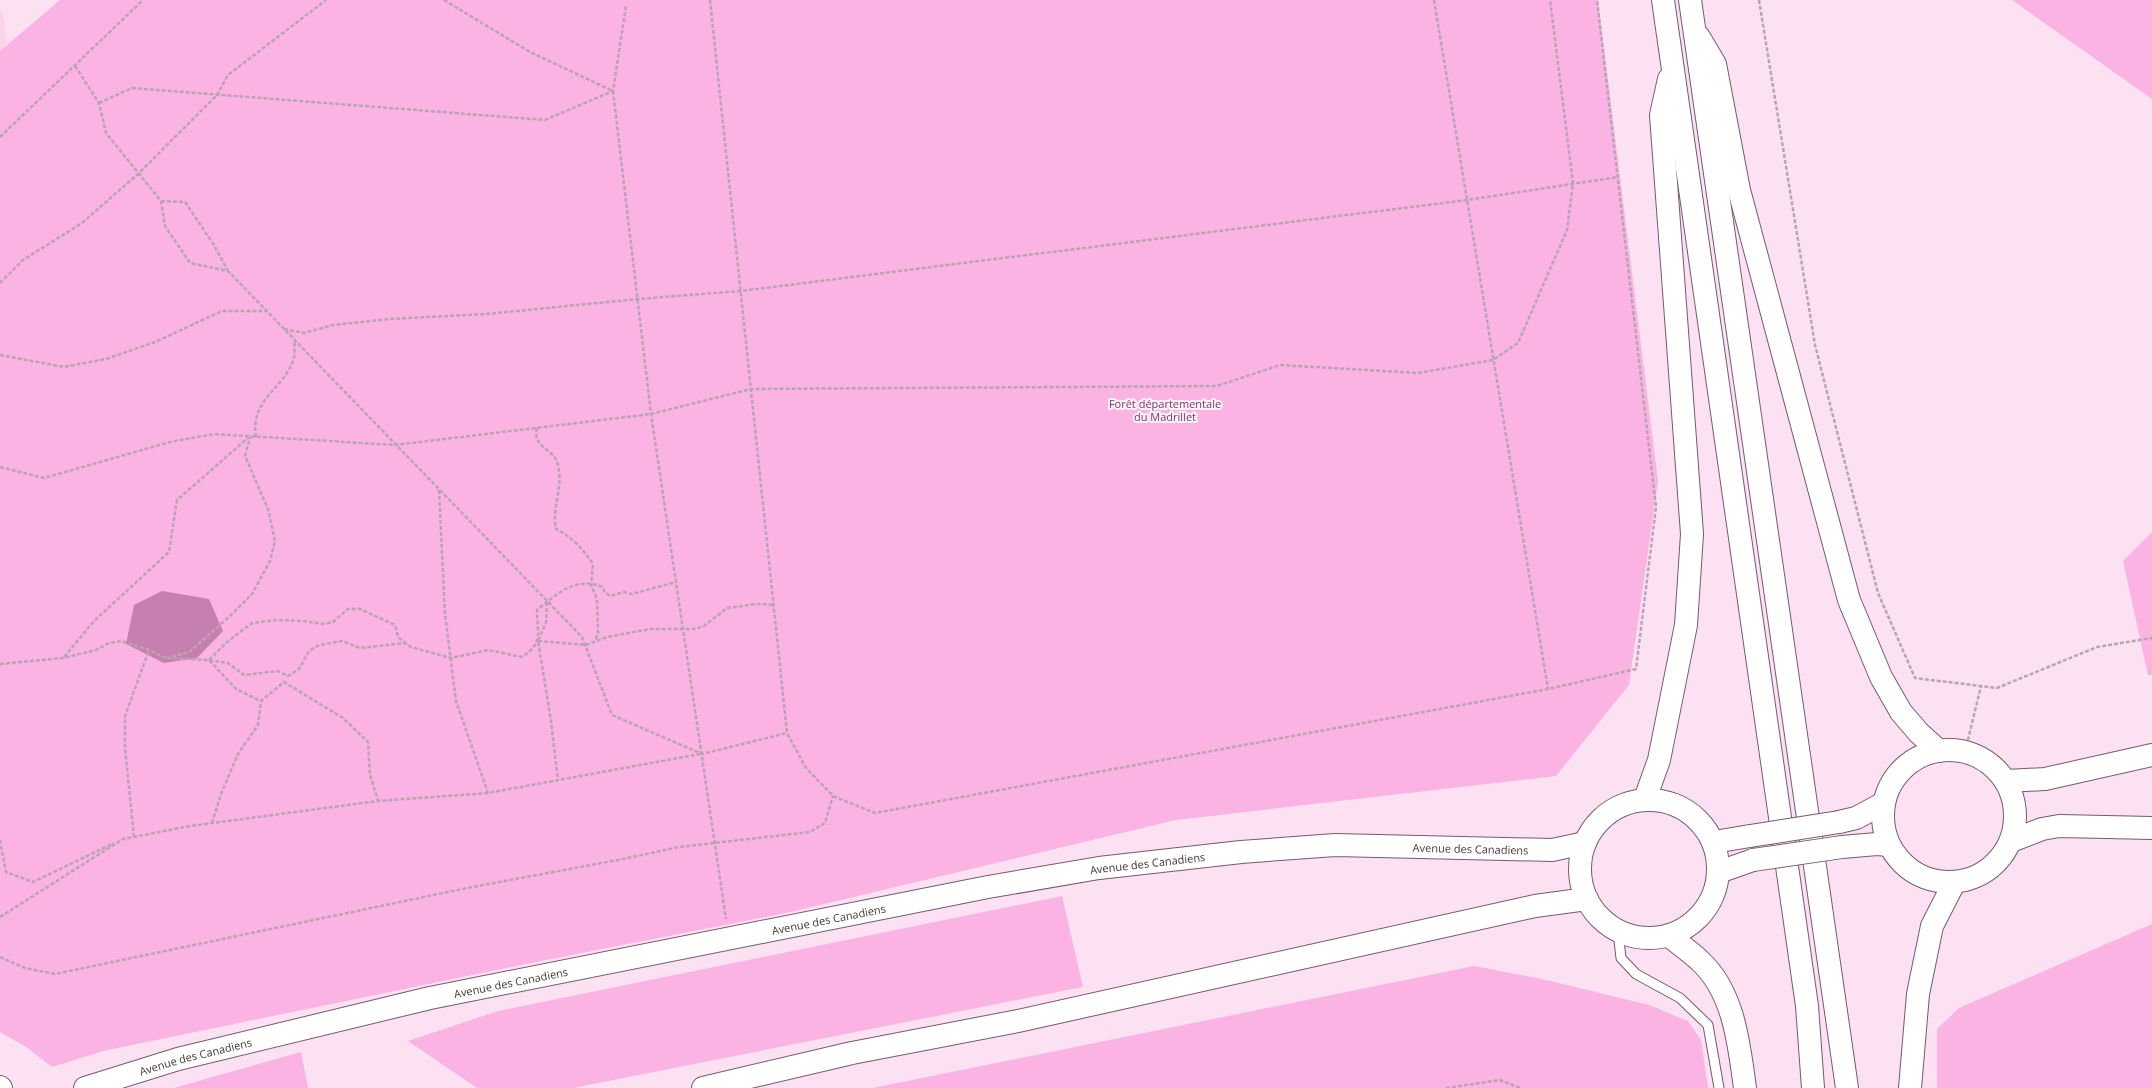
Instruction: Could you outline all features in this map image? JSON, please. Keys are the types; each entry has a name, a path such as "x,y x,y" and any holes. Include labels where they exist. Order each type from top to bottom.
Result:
{"highway":[{"path":"1663,0 1807,1006 1813,1088"},
{"path":"1690,0 1847,1088"},
{"path":"1693,27 1715,64 1739,190 1849,600 1881,677 1901,712 1919,733 1939,750"},
{"path":"1646,799 1659,760 1686,625 1692,534 1661,115 1672,64"},
{"path":"1939,750 1965,752 1981,758 1995,768 2006,782 2014,800 2016,821 2011,841 2002,857 1989,870 1972,879 1954,883 1934,882 1916,874 1900,862 1889,846 1883,825 1884,803 1889,788 1898,774 1909,763 1924,755 1939,750"},
{"path":"2006,782 2045,779 2152,755"},
{"path":"1646,799 1667,802 1686,810 1702,824 1714,842 1718,856 1719,872 1715,893 1704,912 1688,927 1669,936 1651,939 1634,937 1618,932 1600,918 1586,899 1581,881 1580,862 1585,843 1594,826 1609,812 1626,803 1646,799"},
{"path":"1714,842 1839,822 1856,818 1884,803"},
{"path":"2011,841 2042,829 2058,826 2152,828"},
{"name":"Avenue des Canadiens","path":"85,1088 178,1059 430,998 988,887 1091,869 1242,852 1335,845 1552,850 1585,843"},
{"path":"1719,872 1753,860 1842,847 1877,844 1889,846"},
{"path":"1910,1088 1918,994 1932,926 1954,883"},
{"path":"703,1088 852,1053 1018,1020 1528,908 1586,899"},
{"path":"1669,936 1701,961 1716,980 1728,1002 1740,1056 1745,1088"}],"lane":[{"path":"1618,932 1621,958 1636,974 1680,998 1708,1026 1719,1088"}],"path":[{"path":"0,137 143,0"},
{"path":"0,283 23,260 82,223 139,174 217,95 228,75 326,0"},
{"path":"444,0 530,52 613,91"},
{"path":"710,0 788,733 806,768 832,796 875,813 1548,688 1636,669 1656,507 1597,0"},
{"path":"1434,0 1548,688"},
{"path":"0,467 44,478 170,442 214,434 395,445 651,414 751,388 1217,386 1280,365 1418,373 1494,360 1518,343 1567,230 1573,183 1550,0"},
{"path":"1759,0 1815,345 1878,593 1915,678 1997,688 2097,647 2152,638"},
{"path":"626,6 613,91 651,414 727,923"},
{"path":"74,66 99,103 106,133 161,201 165,226 190,263 228,271"},
{"path":"99,103 132,88 545,120 613,91"},
{"path":"284,329 304,333 333,325 390,319 486,314 638,299 740,291 1467,200 1618,176"},
{"path":"161,201 185,202 214,245 228,271 582,638 612,715 702,754"},
{"path":"0,354 64,367 113,357 155,342 222,311 267,311"},
{"path":"256,437 254,423 259,409 290,367 294,357 295,340"},
{"path":"537,428 536,433 538,442 557,461 560,490 554,522 556,530 568,535 593,564 591,585 597,599 598,633 595,641"},
{"path":"63,658 94,621 169,552 178,500 250,437"},
{"path":"165,658 189,652 230,616 252,594 270,561 275,541 268,509 245,456 250,437"},
{"path":"439,490 446,614 456,702 488,793"},
{"path":"558,780 552,721 538,641 537,610 561,590 573,585 603,587 604,591 610,596 624,592 632,594 676,582"},
{"path":"209,660 227,642 252,623 284,621 322,624 333,622 348,609 360,609 395,624 398,637 411,647 451,658 488,650 522,657 531,651 538,641 546,623 547,602"},
{"path":"538,641 586,645 607,637 650,629 683,630 704,626 727,608 757,604 774,605"},
{"path":"0,664 63,658 96,650 109,643 121,642 149,650 165,658 209,660 228,663 244,675 278,671 288,676 300,669 309,651 319,645 342,641 360,648 405,643"},
{"path":"134,838 125,748 125,716 149,650"},
{"path":"209,660 236,689 261,701"},
{"path":"212,823 221,794 238,754 258,725 261,701 284,682 343,718 368,742 370,775 378,802"},
{"path":"1965,752 1982,686"},
{"path":"0,840 6,872 33,882 123,839 212,823 378,802 488,793 702,754 788,733"},
{"path":"0,957 25,968 55,974 467,888 715,842 810,832 825,823 832,796"},
{"path":"0,917 123,839"},
{"path":"1446,1088 1500,1080 1520,1088"}],"shaded area":[{"path":"0,11 3,13 7,44 0,51"},
{"path":"162,591 209,599 223,631 196,659 164,663 126,644 134,605"}],"green space":[{"name":"Forêt départementale du Madrillet","path":"60,0 1598,0 1658,481 1629,685 1556,776 1176,820 791,912 521,965 103,1051 52,1067 26,1047 0,1032 0,51"},
{"path":"2012,0 2152,0 2152,99"},
{"path":"2152,532 2152,675 2148,675 2123,561"},
{"path":"1062,896 1083,987 573,1088 477,1088 408,1041 498,1011"},
{"path":"2152,924 2152,1088 1937,1088 1937,1029 1959,1008"},
{"path":"1474,966 1542,979 1649,1005 1688,1021 1701,1040 1708,1088 873,1088"},
{"path":"301,1052 308,1088 174,1088"}]}
